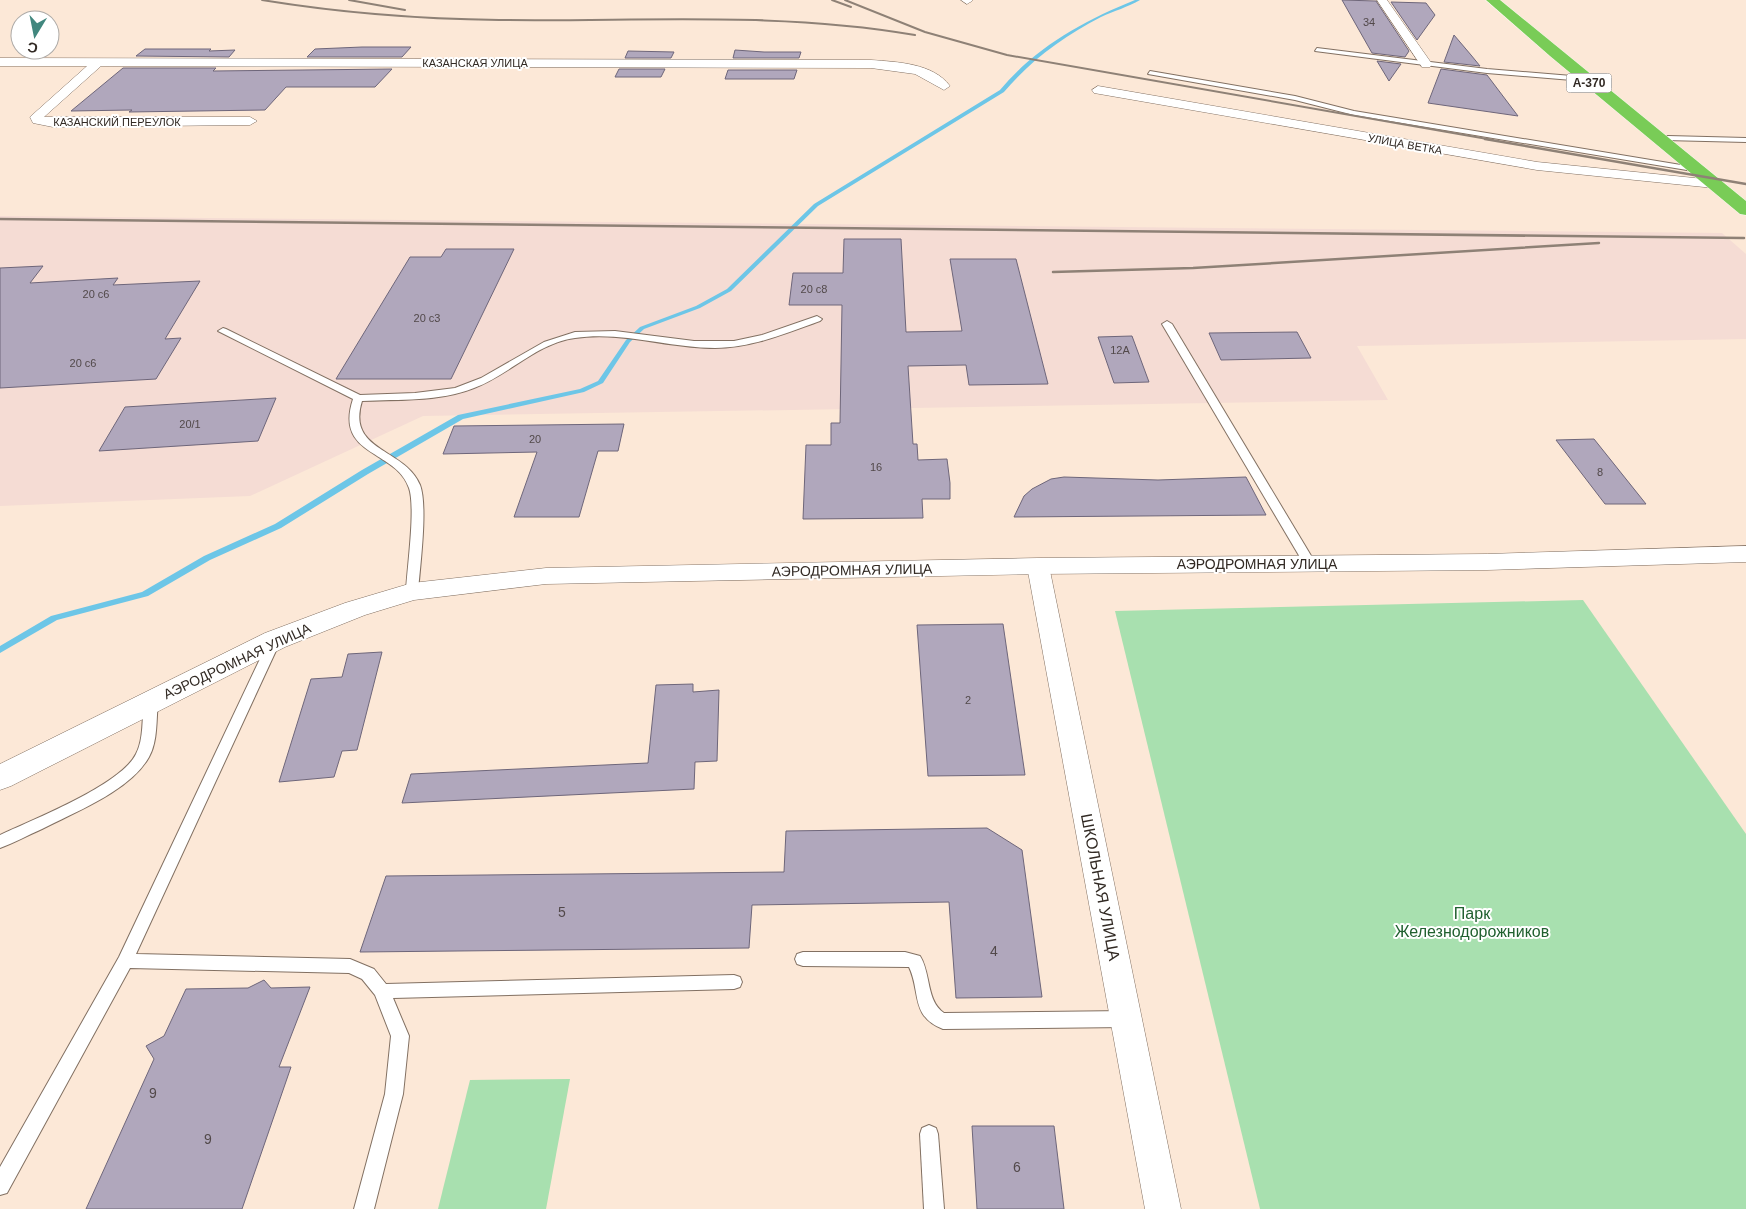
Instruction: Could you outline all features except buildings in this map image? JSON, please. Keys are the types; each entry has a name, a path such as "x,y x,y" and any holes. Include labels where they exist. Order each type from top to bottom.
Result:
{"highway":[{"name":"А-370","path":"1492,0 1584,79 1694,166 1746,210"},
{"name":"А-370","path":"1507,0 1668,138 1694,166"}],"street":[{"path":"1382,0 1426,64"},
{"name":"КАЗАНСКАЯ УЛИЦА","path":"0,62 870,64 900,67 927,74 936,78 944,86"},
{"name":"КАЗАНСКИЙ ПЕРЕУЛОК","path":"97,62 37,117 38,120 54,123 250,121"},
{"name":"УЛИЦА ВЕТКА","path":"1098,90 1537,166 1714,184"},
{"name":"АЭРОДРОМНАЯ УЛИЦА","path":"0,778 275,640 355,608 412,592 546,576 1038,566 1487,562 1746,554"},
{"name":"ШКОЛЬНАЯ УЛИЦА","path":"1038,566 1163,1209"}],"lane":[{"path":"1317,50 1426,64 1584,79"},
{"name":"УЛИЦА ВЕТКА","path":"1150,73 1295,98 1354,113 1694,166"},
{"path":"1668,138 1746,140"},
{"path":"223,331 358,398 457,390 481,381 545,343 575,335 619,334 697,344 734,344 753,340 817,319"},
{"path":"1167,324 1310,564"},
{"path":"358,398 353,419 357,432 375,449 406,472 414,484 418,497 412,592"},
{"path":"0,1186 125,961 275,640"},
{"path":"0,842 108,787 132,772 144,754 151,701"},
{"path":"803,959 905,959 914,961 918,967 928,1012 934,1018 944,1021 1126,1019"},
{"path":"125,961 350,966 368,974 382,991 400,1036 394,1094 364,1209"},
{"path":"382,991 734,982"},
{"path":"929,1134 934,1209"}],"shaded area":[{"path":"0,216 1722,233 1746,254 1746,339 1357,346 1388,400 423,416 250,496 0,506"}],"green space":[{"name":"Парк Железнодорожников","path":"1583,600 1746,834 1746,1209 1260,1209 1115,611"},
{"path":"570,1079 546,1209 438,1209 470,1080"}],"waterway":[{"path":"0,650 54,618 145,594 207,558 278,526 365,472 461,417 582,391 601,382 628,341 642,328 698,307 729,290 816,205 1002,91 1030,62 1064,36 1101,16 1138,0"}],"railway":[{"path":"262,0 351,12 439,18 499,20 760,20 812,23 915,35"},
{"path":"349,0 405,10"},
{"path":"832,0 851,7"},
{"path":"845,0 925,32 1007,55 1493,140"},
{"path":"1485,139 1746,184"},
{"path":"0,219 1744,238"},
{"path":"1053,272 1193,268 1599,243"}]}
